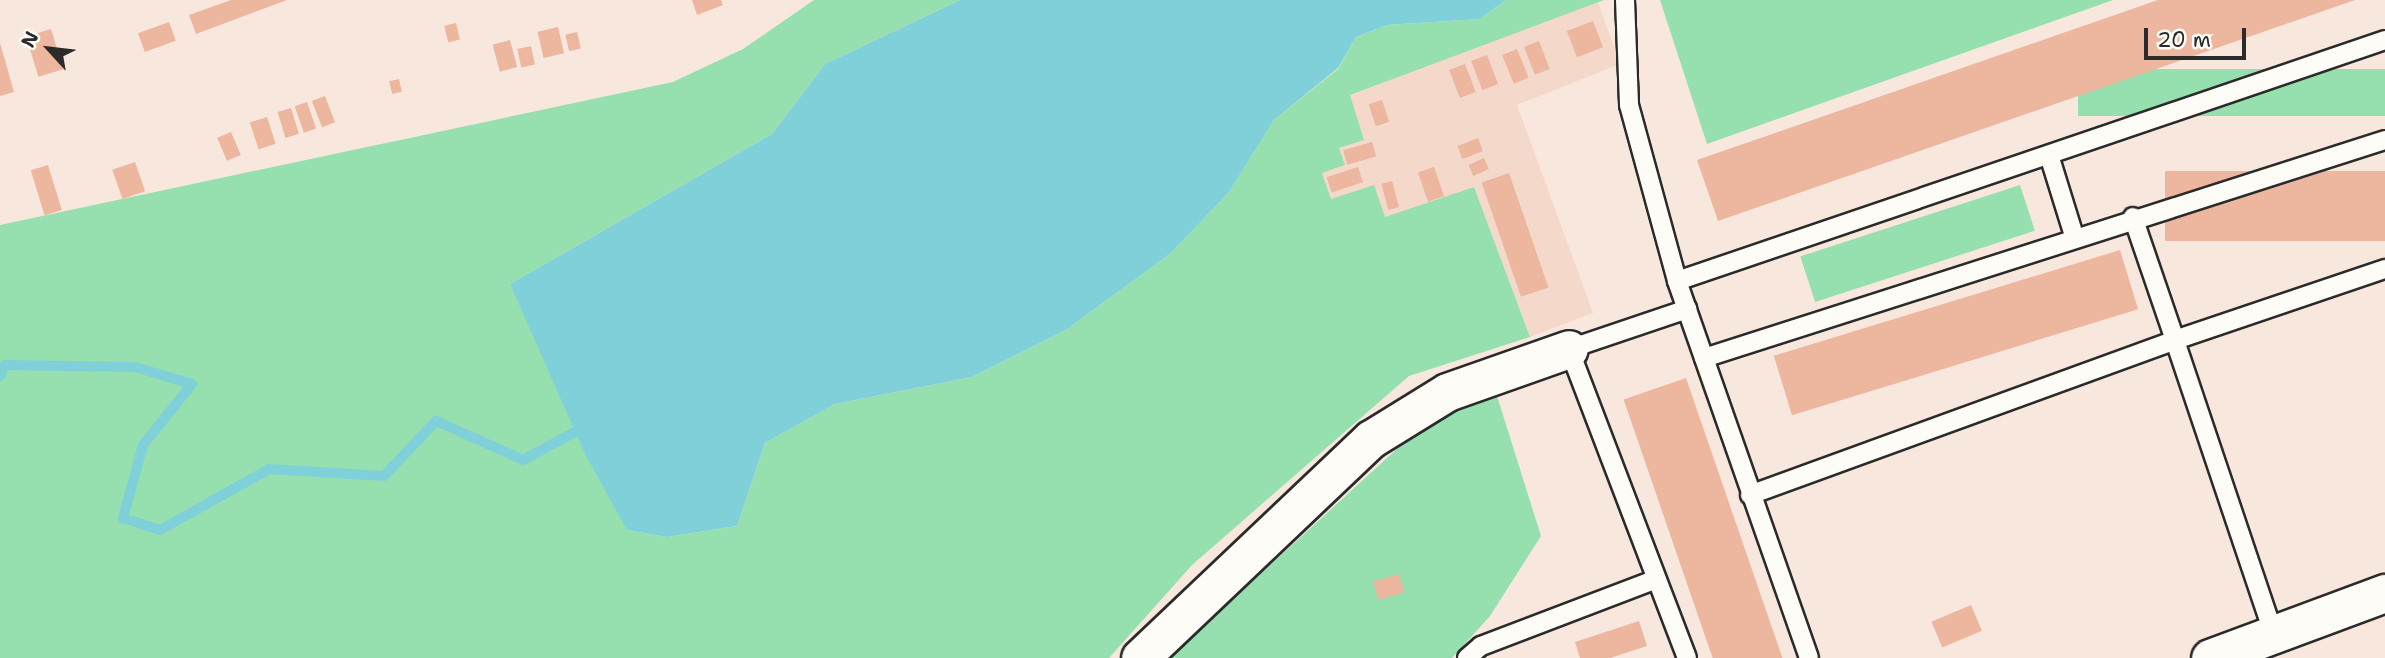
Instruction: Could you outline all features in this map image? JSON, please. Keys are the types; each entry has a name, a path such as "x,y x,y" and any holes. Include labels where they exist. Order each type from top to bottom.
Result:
{"street":[{"path":"1140,658 1371,439 1447,392 1569,349"},
{"path":"2210,658 2274,635 2382,603"}],"lane":[{"path":"1625,0 1629,105 1677,281 1809,658"},
{"path":"1677,281 2385,40"},
{"path":"1704,358 2133,217 2385,140"},
{"path":"2049,155 2074,236"},
{"path":"2133,217 2274,635"},
{"path":"1750,495 2175,340 2385,269"},
{"path":"1687,309 1569,349 1687,658"},
{"path":"1467,658 1481,646 1656,579"}],"shaded area":[{"path":"1598,2 1620,64 1517,105 1593,313 1530,337 1474,187 1384,218 1330,199 1322,173 1344,165 1339,148 1349,95"}],"green space":[{"path":"814,0 960,0 825,64 772,134 510,284 627,530 667,537 737,526 765,443 835,404 972,377 1066,330 1171,253 1229,192 1274,120 1338,69 1356,37 1387,25 1479,19 1506,0 1604,0 1350,95 1364,140 1339,148 1345,165 1322,173 1331,199 1374,185 1385,217 1474,187 1530,337 1409,376 1192,565 1109,658 0,658 0,225 673,82 743,49"},
{"path":"1660,0 2113,0 1707,144"},
{"path":"2078,69 2385,69 2385,116 2078,116"},
{"path":"2020,185 2035,231 1815,302 1800,256"},
{"path":"1496,393 1541,536 1490,616 1452,658 1169,658 1436,413"}],"water":[{"path":"960,0 1506,0 1479,19 1387,25 1356,37 1338,68 1274,120 1229,192 1171,253 1066,330 972,377 835,404 765,443 737,526 667,537 627,530 585,454 510,284 772,134 825,64"}],"building":[{"path":"231,0 287,0 196,34 189,15"},
{"path":"692,0 721,0 723,5 697,15"},
{"path":"2158,0 2355,0 1718,221 1697,160"},
{"path":"1593,21 1603,47 1577,57 1567,31"},
{"path":"169,22 176,41 145,52 138,33"},
{"path":"456,23 460,40 448,42 444,26"},
{"path":"558,27 564,53 544,58 538,32"},
{"path":"51,29 63,69 38,77 26,37"},
{"path":"577,32 581,49 569,51 565,35"},
{"path":"510,40 517,67 500,72 493,45"},
{"path":"1539,41 1550,69 1535,75 1524,47"},
{"path":"0,43 14,92 0,96"},
{"path":"531,46 535,65 521,67 517,49"},
{"path":"1517,49 1529,78 1514,84 1502,55"},
{"path":"1487,55 1498,84 1482,90 1471,61"},
{"path":"1465,64 1476,92 1460,98 1449,70"},
{"path":"399,79 402,92 392,94 389,81"},
{"path":"325,96 335,122 322,127 312,101"},
{"path":"1382,100 1389,122 1376,126 1369,104"},
{"path":"307,102 316,128 304,133 295,106"},
{"path":"291,108 299,134 286,138 278,112"},
{"path":"267,117 276,144 259,149 250,123"},
{"path":"231,132 241,155 227,161 217,138"},
{"path":"1478,138 1483,151 1462,159 1457,146"},
{"path":"1372,142 1376,156 1347,165 1343,150"},
{"path":"1484,158 1489,169 1473,176 1468,165"},
{"path":"135,162 145,191 122,199 112,170"},
{"path":"48,165 62,210 45,215 31,170"},
{"path":"1358,167 1363,182 1332,192 1327,177"},
{"path":"1434,167 1444,196 1428,202 1418,173"},
{"path":"2165,171 2385,171 2385,241 2165,241"},
{"path":"1509,173 1548,287 1521,297 1482,182"},
{"path":"1392,181 1399,207 1388,210 1381,184"},
{"path":"2120,250 2138,309 1792,415 1774,356"},
{"path":"1686,378 1782,658 1713,658 1624,399"},
{"path":"1399,574 1404,592 1378,600 1373,581"},
{"path":"1971,605 1982,631 1942,648 1931,622"},
{"path":"1639,621 1647,646 1610,658 1580,658 1575,642"}],"waterway":[{"path":"0,376 5,365 135,367 192,384 143,445 123,518 160,530 269,469 384,476 436,421 523,460 586,426"}]}
